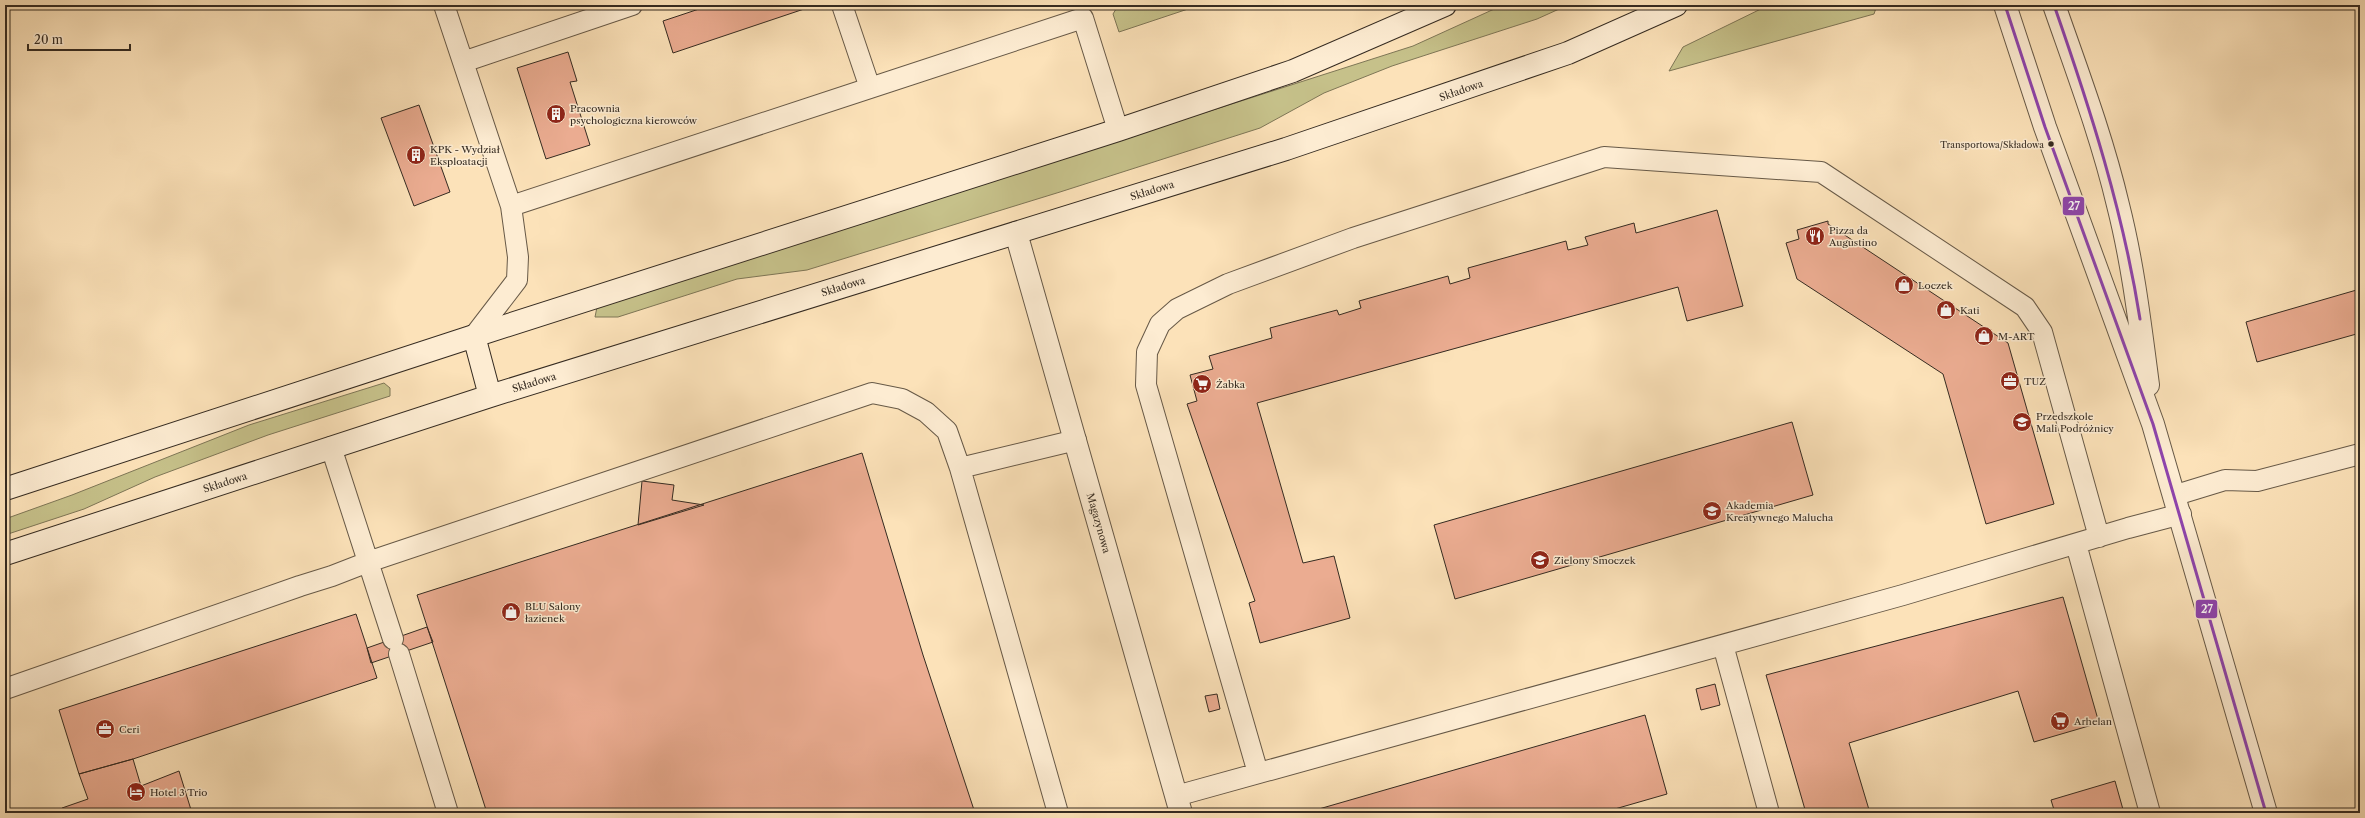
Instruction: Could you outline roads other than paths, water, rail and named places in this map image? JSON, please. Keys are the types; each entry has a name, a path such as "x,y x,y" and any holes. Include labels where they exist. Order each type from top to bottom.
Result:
{"main road":[{"path":"5,489 474,336 1118,130 1293,72 1445,5"},
{"name":"Składowa","path":"5,554 490,396 1286,149 1568,53 1656,10 1676,5"},
{"path":"2005,5 2045,127 2153,424 2178,505 2266,813"},
{"path":"2054,5 2092,112 2118,205 2136,288 2153,424"},
{"name":"Magazynowa","path":"1016,233 1179,804"},
{"path":"474,336 490,396"}],"lane":[{"path":"444,5 511,206 518,257 517,280 474,336"},
{"path":"463,62 632,5"},
{"path":"842,5 870,88"},
{"path":"511,206 1083,18 1118,130"},
{"path":"1258,773 1146,385 1147,352 1160,324 1177,309 1236,281 1353,238 1604,157 1821,172 2025,307 2042,332 2099,537"},
{"path":"5,689 332,576 368,562 872,393 902,399 926,412 947,431 960,468 1058,813"},
{"path":"960,468 1076,440"},
{"path":"332,448 448,813"},
{"path":"1179,804 1258,773 1903,595 2099,537 2178,505 2225,480 2257,481 2360,454"},
{"path":"2076,544 2150,813"},
{"path":"1723,645 1769,813"}],"place":[{"name":"Pracownia psychologiczna kierowców","path":"556,114"},
{"name":"Transportowa/Składowa","path":"2051,144"},
{"name":"KPK - Wydział Eksploatacji","path":"416,155"},
{"name":"Pizza da Augustino","path":"1815,236"},
{"name":"Loczek","path":"1904,285"},
{"name":"Kati","path":"1946,310"},
{"name":"M-ART","path":"1984,336"},
{"name":"TUZ","path":"2010,381"},
{"name":"Żabka","path":"1202,384"},
{"name":"Przedszkole Mali Podróżnicy","path":"2022,422"},
{"name":"Akademia Kreatywnego Malucha","path":"1712,511"},
{"name":"Zielony Smoczek","path":"1540,560"},
{"name":"BLU Salony łazienek","path":"511,612"},
{"name":"Arhelan","path":"2060,721"},
{"name":"Ceri","path":"105,729"},
{"name":"Hotel 3 Trio","path":"136,792"}]}
